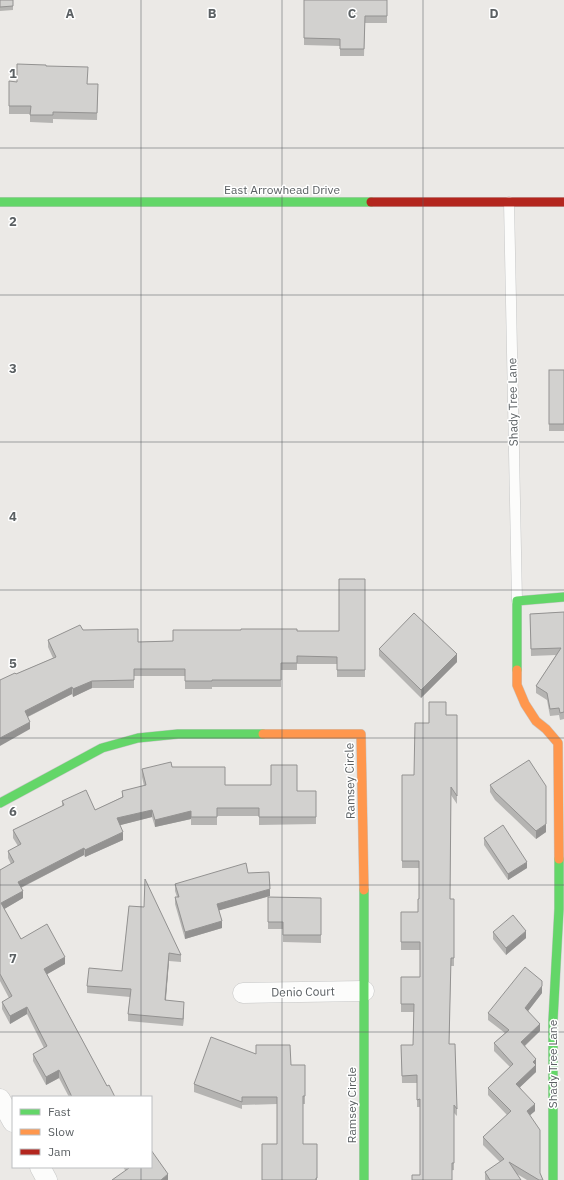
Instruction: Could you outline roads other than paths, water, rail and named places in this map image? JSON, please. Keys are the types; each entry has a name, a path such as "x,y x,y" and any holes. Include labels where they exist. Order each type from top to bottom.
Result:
{"street":[{"name":"East Arrowhead Drive","path":"0,202 564,202"},
{"path":"517,602 564,597"},
{"name":"Shady Tree Lane","path":"517,602 517,685 525,704 536,721 561,743 559,909 553,1020 553,1180"},
{"name":"Ramsey Circle","path":"0,804 102,748 138,738 178,734 361,734 364,875 364,1180"},
{"name":"Denio Court","path":"243,993 364,991"},
{"path":"0,1099 12,1120"},
{"path":"41,1168 47,1180"}],"lane":[{"name":"Shady Tree Lane","path":"509,202 517,602"}]}
